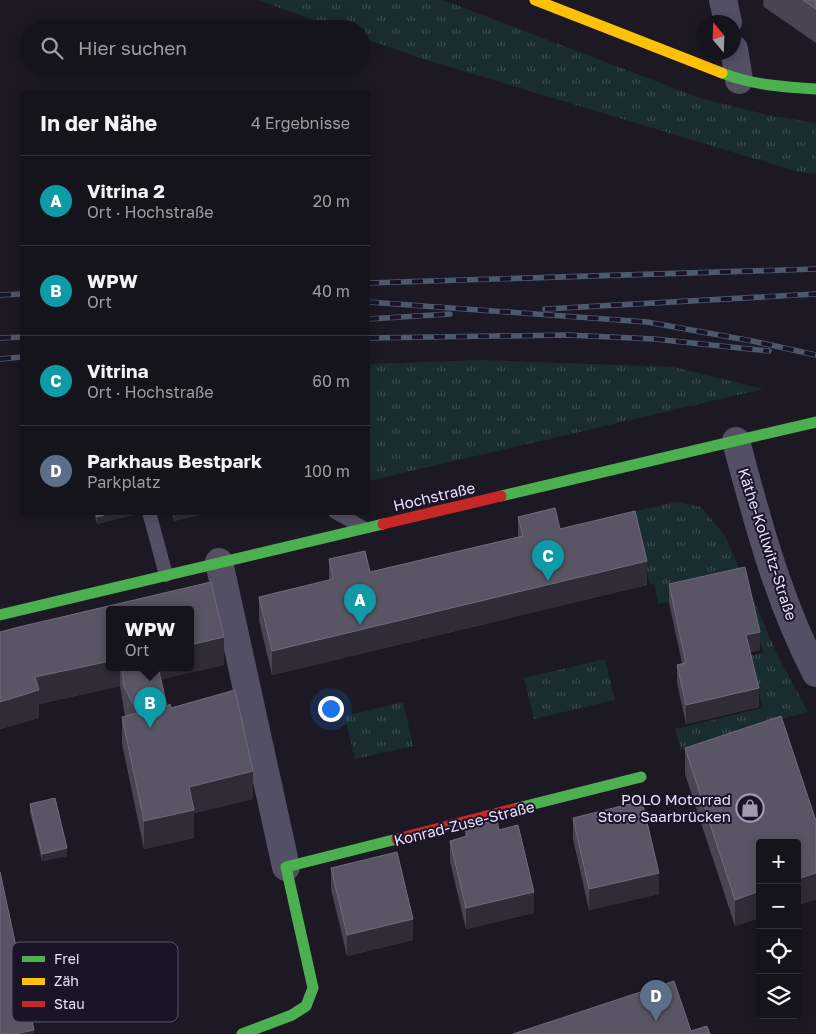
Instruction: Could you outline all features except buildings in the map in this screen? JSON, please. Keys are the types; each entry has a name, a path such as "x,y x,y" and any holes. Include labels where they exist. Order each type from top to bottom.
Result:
{"main road":[{"path":"535,0 738,80 781,87 816,89"},
{"name":"Hochstraße","path":"0,615 363,527 816,422"},
{"name":"Konrad-Zuse-Straße","path":"286,866 641,777"},
{"path":"242,1034 292,1015 306,1006 313,988 286,866"}],"street":[{"path":"723,0 726,15"},
{"path":"735,60 738,80"},
{"name":"Käthe-Kollwitz-Straße","path":"736,441 771,562 808,636 816,672"},
{"path":"219,562 286,866"}],"lane":[{"path":"150,515 166,575"},
{"path":"341,515 363,527"}],"green space":[{"path":"258,0 443,0 700,98 768,115 816,123 816,174 799,172 420,58 370,40 370,20 314,20"},
{"path":"480,360 674,367 763,389 370,481 370,364"},
{"path":"676,502 701,507 725,536 778,656 808,712 732,732 681,750 675,729 763,708 750,656 763,653 746,585 658,604 654,584 650,584 637,531 561,549 556,529"},
{"path":"605,659 615,700 534,719 524,678"},
{"path":"403,702 413,746 355,759 345,716"}],"railway":[{"path":"370,283 816,269"},
{"path":"0,295 20,294"},
{"path":"545,309 816,294"},
{"path":"370,302 647,322 816,355"},
{"path":"370,319 450,314"},
{"path":"370,338 567,335 654,339 769,351"},
{"path":"0,338 20,337"},
{"path":"0,359 20,357"}],"traffic: fast":[{"path":"722,73 756,83 816,89"},
{"path":"501,496 816,422"},
{"path":"0,615 383,524"},
{"path":"514,809 641,777"},
{"path":"242,1034 292,1015 306,1006 313,988 286,867 397,839"}],"traffic: slow":[{"path":"535,0 722,73"}],"traffic: jam":[{"path":"383,524 501,496"},
{"path":"397,839 514,809"}],"place":[{"name":"Vitrina","path":"548,581"},
{"name":"Vitrina 2","path":"360,625"},
{"name":"WPW","path":"150,728"},
{"name":"POLO Motorrad Store Saarbrücken","path":"750,808"},
{"name":"Parkhaus Bestpark","path":"656,1021"}]}
